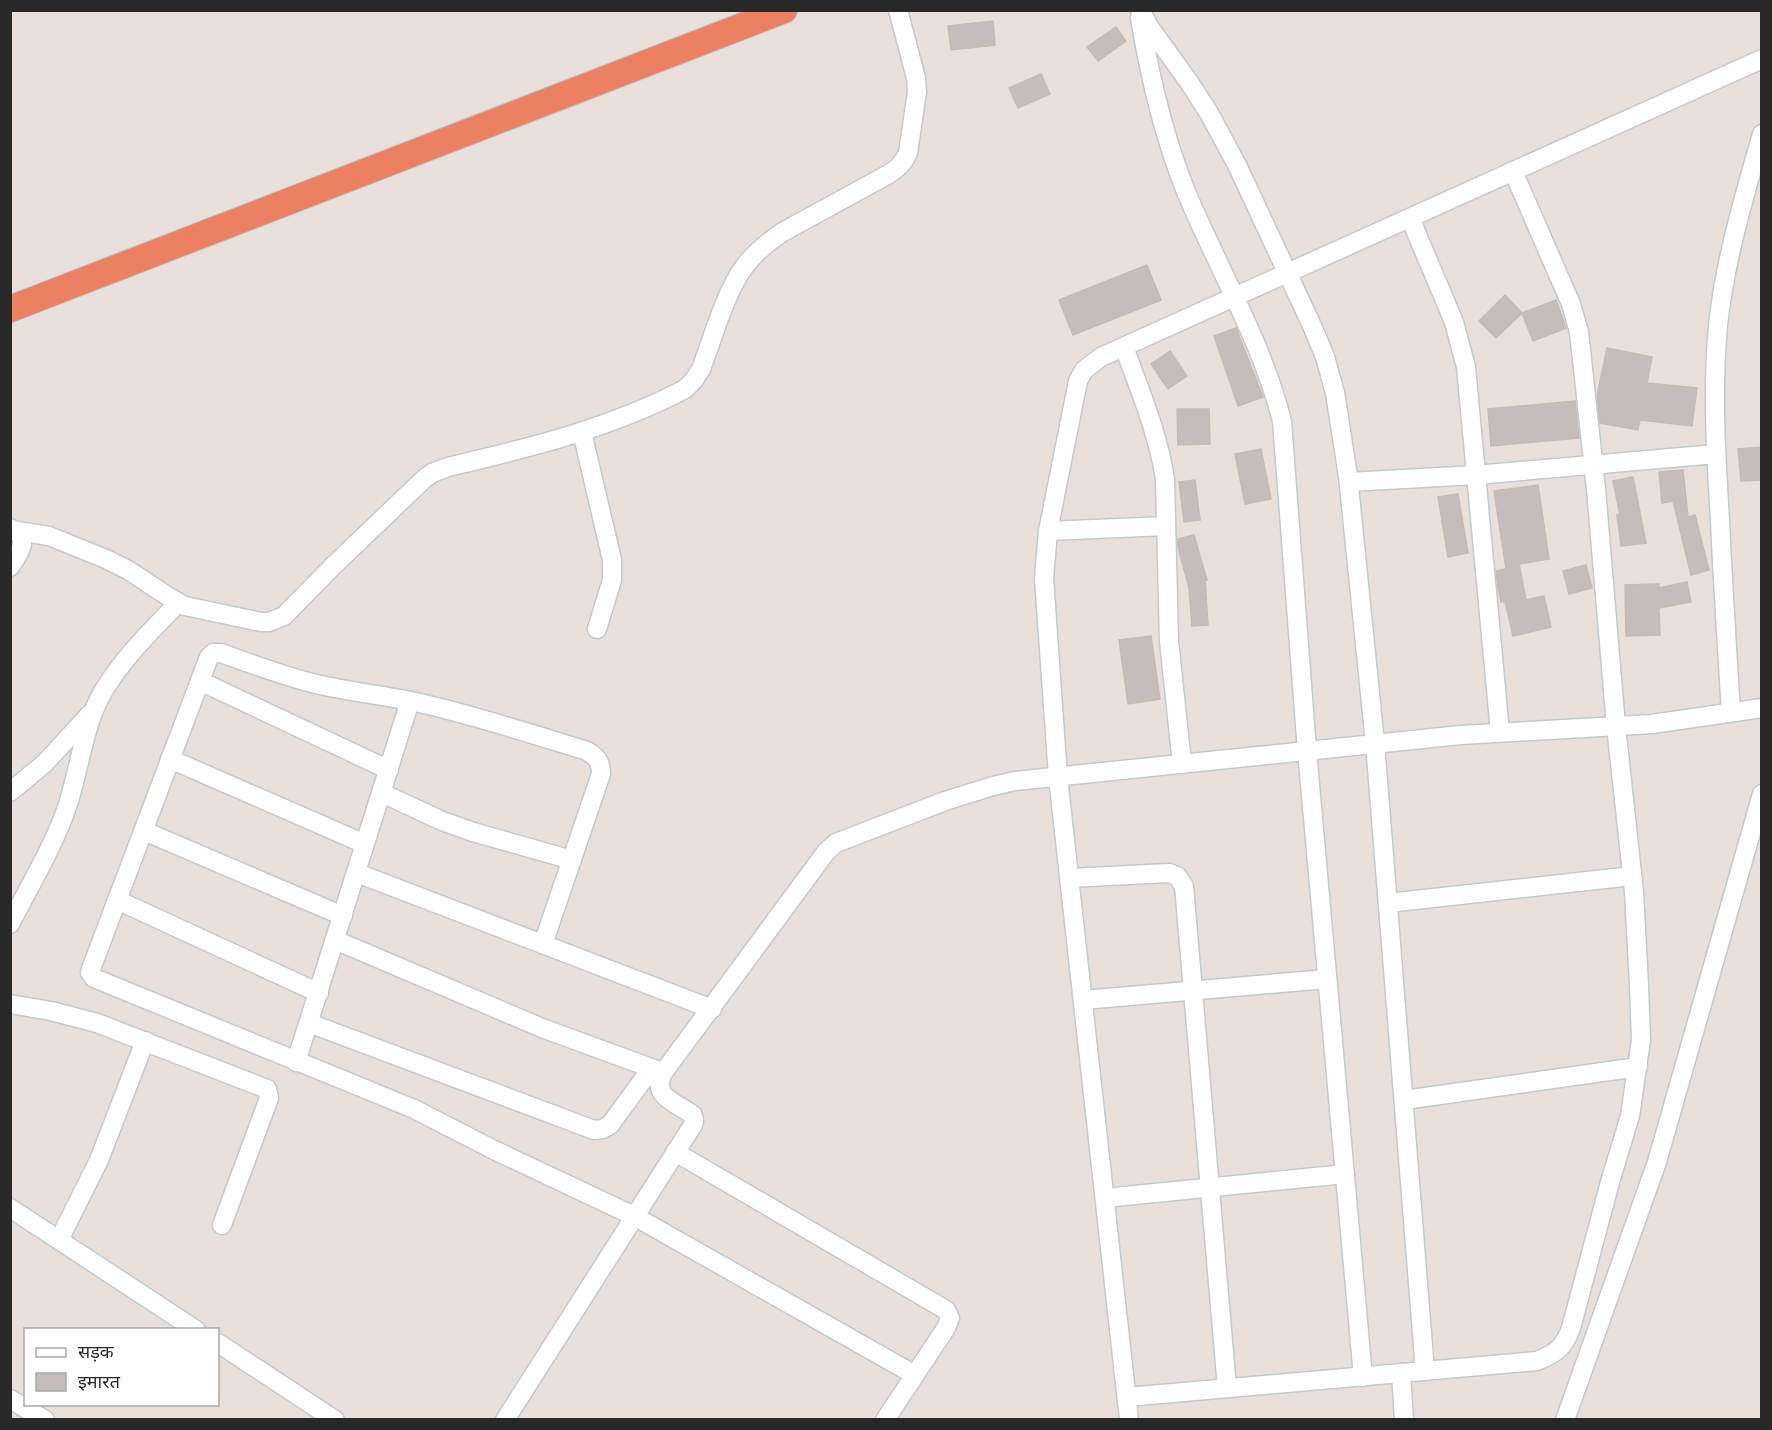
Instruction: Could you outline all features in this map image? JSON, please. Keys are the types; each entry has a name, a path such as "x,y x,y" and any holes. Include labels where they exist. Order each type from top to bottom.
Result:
{"highway":[{"path":"10,309 784,10"}],"street":[{"path":"14,530 49,536 106,559 128,570 178,603 193,608 269,622 284,616 424,478 432,473 607,424 685,389 701,369 732,288 754,254 781,233 899,168 905,160 917,92 914,67 898,10"},
{"path":"1139,10 1209,113 1238,167 1325,357 1335,393 1349,482 1376,743 1425,1371"},
{"path":"1139,10 1148,69 1166,132 1187,192 1268,372 1282,421 1307,751 1363,1377"},
{"path":"1129,1419 1059,777 1044,578 1045,548 1078,381 1091,363 1124,347 1761,59"},
{"path":"1731,712 1714,431 1718,326 1734,237 1761,135"},
{"path":"1126,1397 1537,1361 1549,1356 1566,1342 1630,1116 1641,1040 1640,986 1632,876 1579,332 1572,304 1513,171"},
{"path":"1410,218 1459,336 1466,367 1500,732"},
{"path":"1124,347 1161,453 1165,479 1169,641 1182,764"},
{"path":"582,432 612,560 612,580 597,629"},
{"path":"1349,482 1476,475 1716,454"},
{"path":"1048,531 1166,526"},
{"path":"10,567 21,551 23,543 21,536 14,530"},
{"path":"10,924 57,833 68,806 93,711 103,691 122,664 178,603"},
{"path":"543,944 601,774 601,765 597,757 587,751 491,721 410,701 311,683 218,652 209,657 91,969 92,976 297,1062 392,1099 634,1216 915,1375"},
{"path":"200,681 389,770"},
{"path":"297,1062 410,701"},
{"path":"309,1023 594,1130 603,1129 610,1125 712,1009 826,852 836,843 945,801 1015,781 1376,743 1500,732 1652,724 1761,708"},
{"path":"10,792 57,751 93,711"},
{"path":"171,759 365,844"},
{"path":"382,792 442,821 572,860"},
{"path":"1564,1419 1658,1162 1761,794"},
{"path":"144,831 343,916"},
{"path":"357,873 712,1009"},
{"path":"1070,878 1170,873 1182,881 1185,891 1227,1388"},
{"path":"1388,903 1632,876"},
{"path":"117,900 319,993"},
{"path":"335,940 542,1028 657,1071"},
{"path":"1083,999 1327,979"},
{"path":"10,1004 74,1016 97,1023 263,1087 269,1093 268,1103 222,1225"},
{"path":"59,1240 99,1160 145,1041"},
{"path":"1404,1100 1638,1067"},
{"path":"505,1419 693,1125 694,1118 690,1113 663,1094 657,1071"},
{"path":"675,1152 946,1310 950,1318 948,1324 885,1419"},
{"path":"1105,1198 1344,1174"},
{"path":"10,1208 194,1328"},
{"path":"219,1344 335,1419"},
{"path":"1401,1373 1404,1419"},
{"path":"10,1399 45,1419"}],"building":[{"path":"993,21 995,45 951,50 948,26"},
{"path":"1116,27 1126,41 1098,61 1087,47"},
{"path":"1041,74 1050,94 1018,108 1009,88"},
{"path":"1147,265 1161,300 1073,335 1059,300"},
{"path":"1505,295 1522,313 1496,338 1479,321"},
{"path":"1556,300 1566,328 1533,341 1522,313"},
{"path":"1236,328 1263,397 1238,406 1214,336"},
{"path":"1607,348 1652,357 1647,383 1697,388 1692,426 1640,420 1638,430 1600,423 1597,396"},
{"path":"1170,351 1187,376 1168,389 1151,364"},
{"path":"1575,401 1579,438 1491,446 1488,409"},
{"path":"1177,409 1209,409 1210,444 1178,445"},
{"path":"1761,447 1761,480 1741,481 1738,449"},
{"path":"1261,449 1271,499 1245,504 1235,454"},
{"path":"1683,470 1688,517 1695,515 1709,570 1691,575 1673,501 1662,503 1659,472"},
{"path":"1633,477 1646,543 1621,546 1617,515 1620,515 1613,481"},
{"path":"1195,480 1200,520 1184,522 1179,482"},
{"path":"1538,485 1549,559 1519,564 1526,600 1544,596 1551,627 1513,636 1505,601 1501,602 1498,588 1496,571 1506,569 1494,491"},
{"path":"1458,494 1468,553 1448,557 1438,497"},
{"path":"1194,535 1207,580 1205,580 1208,625 1192,626 1189,588 1178,547 1178,539"},
{"path":"1586,565 1592,588 1569,594 1563,571"},
{"path":"1687,582 1691,602 1659,608 1660,635 1626,636 1625,585 1659,584 1659,588"},
{"path":"1151,636 1160,699 1128,704 1119,640"}]}
